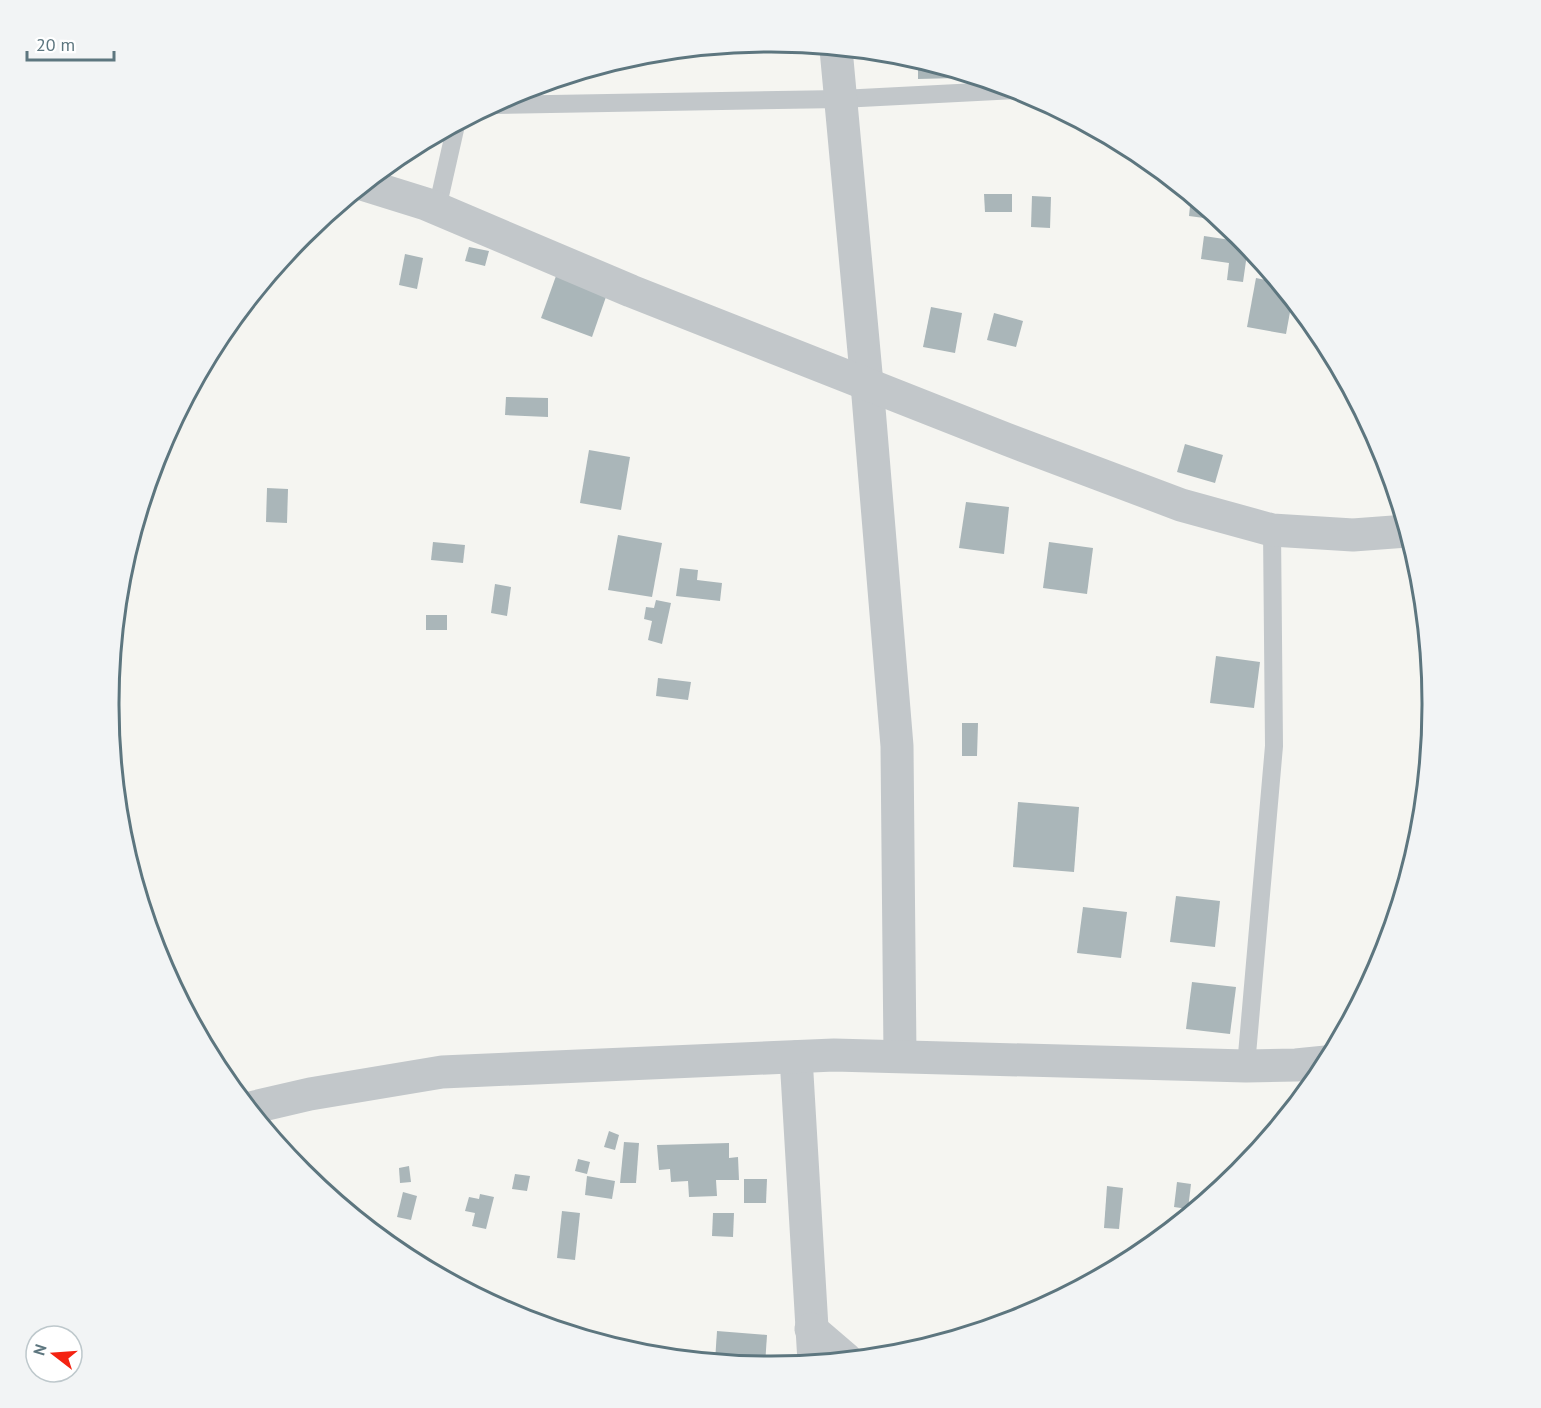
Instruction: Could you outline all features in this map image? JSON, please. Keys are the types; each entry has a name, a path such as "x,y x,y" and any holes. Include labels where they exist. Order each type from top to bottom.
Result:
{"street":[{"path":"837,56 897,746 900,1056"},
{"path":"373,188 437,208 631,291 1006,439 1181,505 1272,530 1353,535 1399,532"},
{"path":"258,1106 310,1094 442,1072 834,1055 1246,1066 1314,1063"},
{"path":"796,1057 813,1354"},
{"path":"811,1329 838,1352"}],"lane":[{"path":"515,105 841,99 991,91"},
{"path":"437,208 454,135"},
{"path":"1246,1066 1274,746 1272,530"}],"building":[{"path":"918,70 950,78 918,79"},
{"path":"984,194 1012,194 1012,212 985,212"},
{"path":"1032,196 1051,197 1050,228 1031,227"},
{"path":"1190,206 1204,218 1189,216"},
{"path":"1204,236 1227,239 1246,259 1243,282 1227,280 1229,263 1201,259"},
{"path":"469,247 489,251 485,266 465,261"},
{"path":"405,254 423,258 417,289 399,285"},
{"path":"556,276 607,294 592,337 541,318"},
{"path":"1256,278 1265,280 1290,311 1286,334 1247,327"},
{"path":"931,307 962,313 955,353 923,347"},
{"path":"994,313 1023,321 1016,347 987,340"},
{"path":"506,397 548,398 548,417 505,415"},
{"path":"1185,444 1223,455 1215,483 1177,472"},
{"path":"589,450 630,457 621,510 580,503"},
{"path":"267,488 288,489 287,523 266,522"},
{"path":"966,502 1009,507 1004,554 959,548"},
{"path":"618,535 662,543 652,597 608,590"},
{"path":"433,542 465,545 463,563 431,560"},
{"path":"1049,542 1093,548 1087,594 1043,588"},
{"path":"680,568 698,570 697,580 722,583 720,601 676,596"},
{"path":"495,584 511,587 507,616 491,613"},
{"path":"656,600 671,603 662,644 648,640 652,621 644,619 646,607 654,608"},
{"path":"426,615 447,615 447,630 426,630"},
{"path":"1216,656 1260,662 1254,708 1210,703"},
{"path":"658,678 691,682 688,700 656,696"},
{"path":"962,723 978,723 977,756 962,756"},
{"path":"1018,802 1079,807 1074,872 1013,867"},
{"path":"1176,896 1220,901 1215,947 1170,942"},
{"path":"1083,907 1127,912 1121,958 1077,953"},
{"path":"1192,982 1236,987 1230,1034 1186,1029"},
{"path":"609,1131 619,1135 615,1150 604,1147"},
{"path":"624,1142 639,1143 636,1183 620,1183"},
{"path":"729,1143 729,1158 738,1157 739,1180 716,1180 717,1196 689,1197 688,1181 671,1182 670,1169 659,1170 657,1145"},
{"path":"578,1159 590,1162 587,1174 575,1171"},
{"path":"409,1166 411,1182 400,1183 399,1168"},
{"path":"515,1174 530,1176 527,1191 512,1189"},
{"path":"587,1176 615,1181 612,1199 585,1195"},
{"path":"744,1179 767,1179 766,1203 744,1203"},
{"path":"1177,1182 1191,1184 1189,1203 1183,1208 1174,1207"},
{"path":"1107,1186 1123,1188 1119,1229 1104,1228"},
{"path":"403,1192 417,1196 411,1220 397,1217"},
{"path":"480,1194 494,1197 486,1229 472,1226 475,1213 465,1211 469,1197 479,1199"},
{"path":"562,1211 580,1213 575,1260 557,1258"},
{"path":"713,1213 734,1213 733,1237 712,1236"},
{"path":"717,1331 767,1335 766,1356 716,1353"}]}
